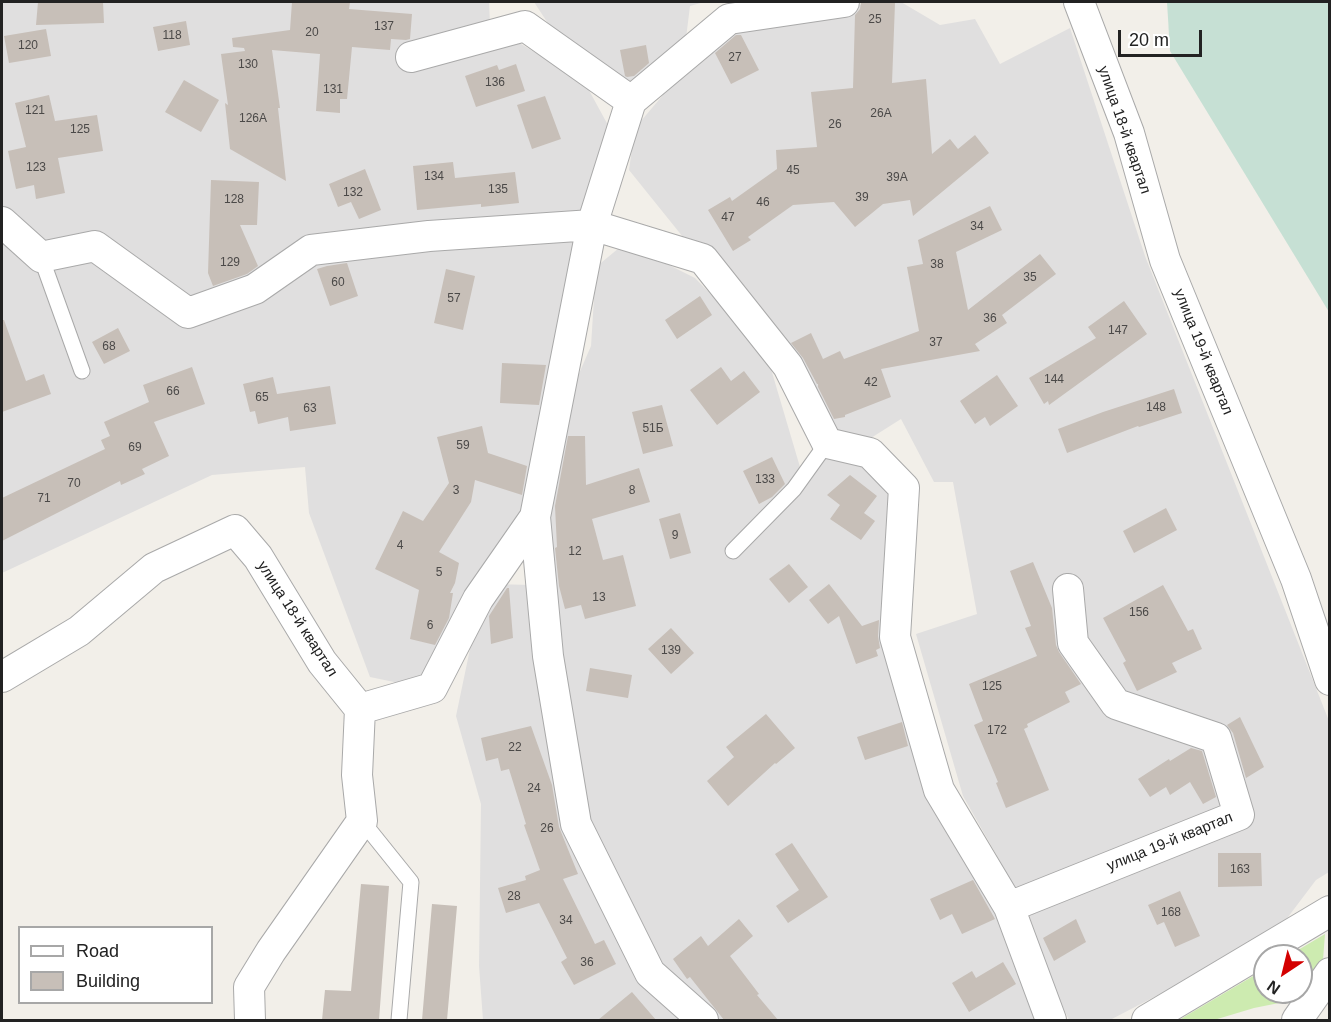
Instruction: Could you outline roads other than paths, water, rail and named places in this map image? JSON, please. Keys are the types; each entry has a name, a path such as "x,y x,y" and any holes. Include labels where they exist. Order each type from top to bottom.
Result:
{"street":[{"path":"703,1020 650,974 576,824 548,656 535,517 592,225 631,101 729,10 844,2"},
{"name":"улица 18-й квартал","path":"1079,2 1129,133 1165,260"},
{"path":"411,57 520,14 631,101"},
{"path":"2,222 41,257 95,246 188,313 255,289 311,250 429,236 592,225 703,259 788,366 827,443 870,453 904,488 895,637 939,790 1009,907 1051,1020"},
{"name":"улица 19-й квартал","path":"1165,260 1296,579 1329,680"},
{"path":"250,1020 249,987 271,951 362,821 357,775 360,710 432,688 478,599 535,517"},
{"name":"улица 18-й квартал","path":"2,676 79,631 154,568 235,530 258,557 322,662 360,710"},
{"name":"улица 19-й квартал","path":"1009,907 1239,815 1216,738 1116,704 1072,643 1068,589"},
{"path":"1147,1020 1329,911"},
{"path":"1297,1020 1329,973"}],"lane":[{"path":"41,257 82,371"},
{"path":"733,551 794,489 827,443"},
{"path":"362,821 411,882 399,1020"}]}
